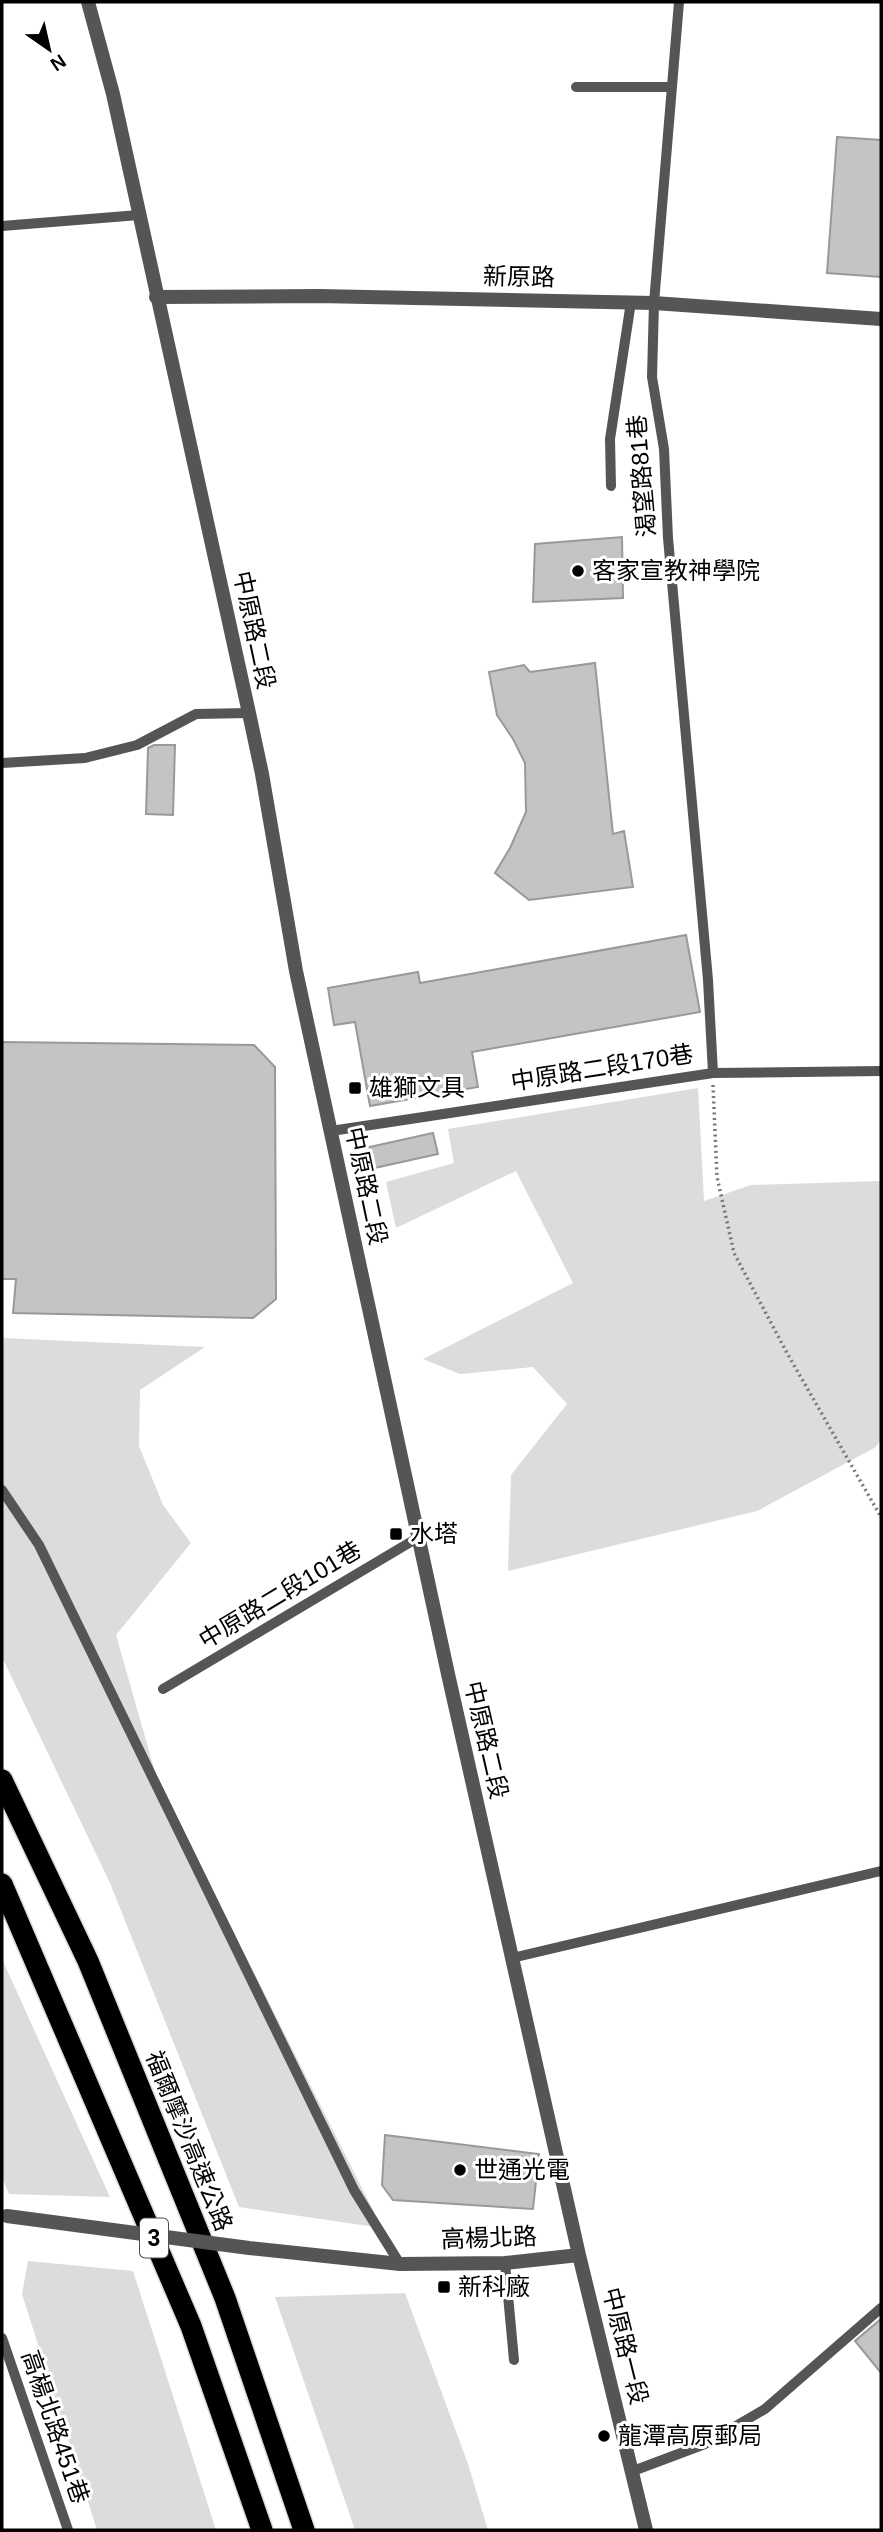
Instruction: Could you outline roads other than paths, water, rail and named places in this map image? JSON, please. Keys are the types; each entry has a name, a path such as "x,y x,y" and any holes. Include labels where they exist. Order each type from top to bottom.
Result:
{"highway":[{"name":"福爾摩沙高速公路","path":"3,1782 88,1961 225,2298 304,2530"},
{"name":"3","path":"2,1884 191,2326 262,2530"}],"street":[{"name":"中原路二段","path":"89,2 113,94 249,713 296,971 579,2255"},
{"name":"新原路","path":"156,296 631,302 881,320"},
{"name":"高楊北路","path":"4,2216 249,2248 400,2264 505,2263 579,2255"},
{"name":"中原路一段","path":"579,2255 646,2530"}],"lane":[{"name":"渴望路81巷","path":"678,2 654,303 652,377 664,449 668,538 708,980 713,1073"},
{"path":"576,87 671,88"},
{"path":"2,226 139,215"},
{"path":"611,486 610,439 631,302"},
{"path":"2,763 85,758 137,745 196,714 249,713"},
{"name":"中原路二段170巷","path":"331,1131 713,1073 881,1071"},
{"path":"2,1490 39,1545 354,2190 400,2264"},
{"name":"中原路二段101巷","path":"163,1689 419,1537"},
{"path":"512,1958 881,1871"},
{"path":"505,2263 514,2360"},
{"path":"633,2471 705,2444 765,2409 881,2308"},
{"name":"高楊北路451巷","path":"2,2338 68,2530"}],"place":[{"name":"客家宣教神學院","path":"578,571"},
{"name":"雄獅文具","path":"355,1088"},
{"name":"水塔","path":"396,1534"},
{"name":"世通光電","path":"460,2170"},
{"name":"新科廠","path":"444,2287"},
{"name":"龍潭高原郵局","path":"604,2436"}]}
